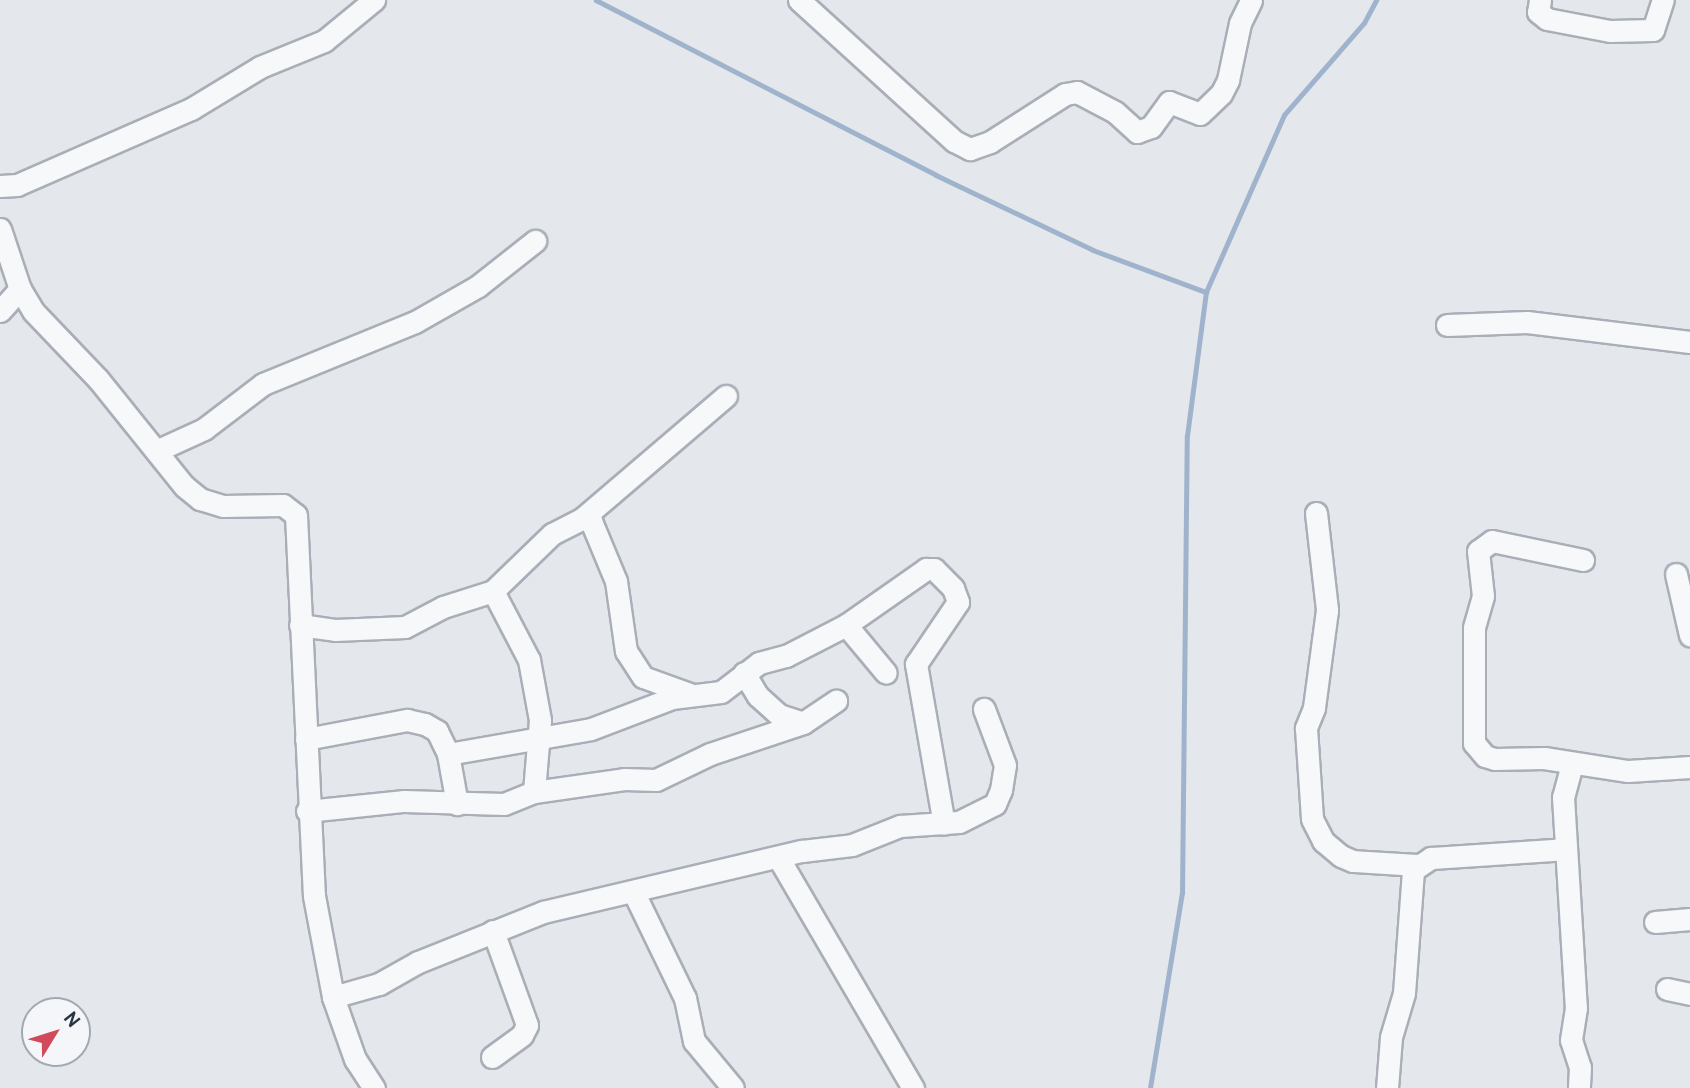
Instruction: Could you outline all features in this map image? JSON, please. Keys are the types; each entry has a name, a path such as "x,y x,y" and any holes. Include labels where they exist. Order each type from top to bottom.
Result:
{"street":[{"path":"0,186 17,185 191,109 260,67 324,41 350,8 374,0"},
{"path":"799,0 954,141 970,149 990,142 1065,94 1077,92 1115,112 1137,132 1151,127 1169,102 1200,114 1221,94 1228,80 1240,23 1251,0"},
{"path":"1540,0 1538,12 1547,19 1610,31 1653,30 1663,0"},
{"path":"0,229 20,289 65,349 98,379 156,451 200,499 223,506 290,507 296,515 307,811 314,896 333,997 355,1059 374,1088"},
{"path":"156,451 204,429 263,384 415,322 478,286 535,241"},
{"path":"0,311 20,289"},
{"path":"1447,325 1527,322 1690,342"},
{"path":"300,625 392,629 493,591 552,534 583,518 726,396"},
{"path":"1316,513 1327,610 1305,741 1312,819 1323,841 1341,856 1353,861 1419,864 1431,858 1565,849"},
{"path":"583,518 591,521 615,581 626,651 643,677 698,698"},
{"path":"1583,560 1492,541 1478,551 1483,596 1474,628 1474,743 1485,756 1495,759 1544,758 1628,771 1690,767"},
{"path":"448,754 590,729 672,698 698,698 721,692 744,673 846,625 926,569 934,569 953,587 958,602 916,664 944,824"},
{"path":"1676,573 1690,635"},
{"path":"493,591 529,660 540,738 534,792"},
{"path":"846,625 886,673"},
{"path":"744,673 758,696 779,715 803,723"},
{"path":"307,811 404,801 504,804 534,792 624,779 656,780 710,754 803,723 836,701"},
{"path":"333,997 379,984 493,931 543,912 778,857 852,845 900,826 944,824 995,804 1001,790 1005,765 984,709"},
{"path":"306,739 407,720 438,731 448,754 457,804"},
{"path":"1572,764 1563,797 1576,1008 1571,1040 1580,1067 1579,1088"},
{"path":"778,857 913,1088"},
{"path":"1387,1088 1391,1038 1404,993 1410,880 1419,864"},
{"path":"633,891 684,998 694,1041 733,1088"},
{"path":"1655,922 1690,919"},
{"path":"492,1057 522,1035 527,1025 493,931"},
{"path":"1667,989 1690,994"}],"waterway":[{"path":"596,0 936,175 1093,250 1206,292"},
{"path":"1150,1088 1182,893 1187,436 1206,292 1284,115 1364,23 1376,0"}]}
